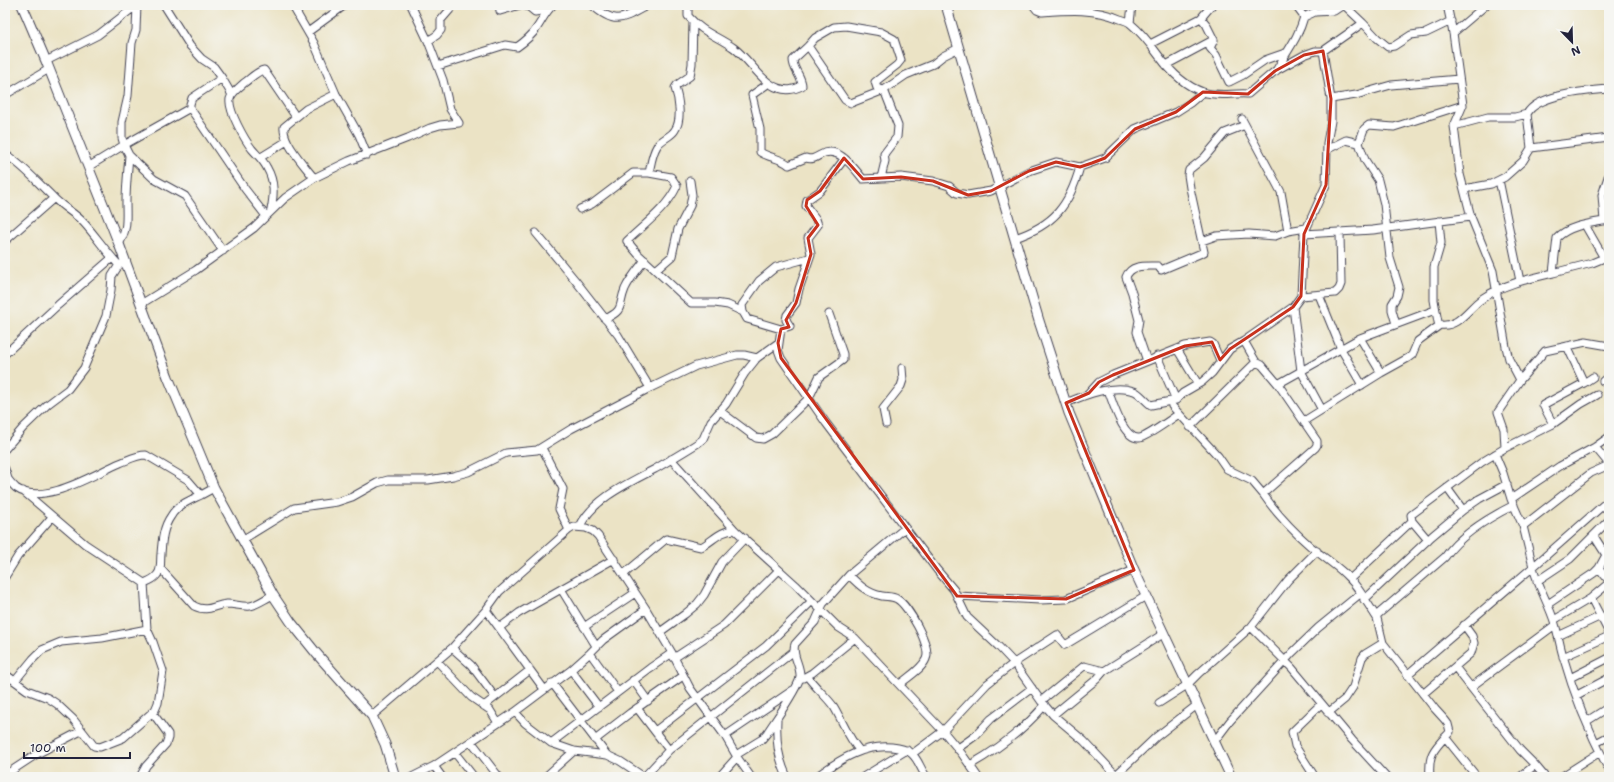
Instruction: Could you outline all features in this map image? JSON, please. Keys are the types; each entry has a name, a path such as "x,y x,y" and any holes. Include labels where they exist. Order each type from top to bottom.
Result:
{"street":[{"path":"22,5 119,244 122,264 141,304 168,377 214,488 273,595 291,622 316,653 372,716 385,744 395,777"},
{"path":"5,95 47,65 98,35 137,5"},
{"path":"137,5 136,30 132,43 128,96 122,122 122,138 124,145 129,155 154,179 185,196 223,251"},
{"path":"164,5 190,46 202,59 214,67 232,95"},
{"path":"292,5 308,32 336,94 367,154"},
{"path":"308,32 345,5"},
{"path":"141,304 196,270 223,251 254,228 285,198 314,178 349,161 440,125 459,123 450,109 438,66 411,5"},
{"path":"428,41 437,35 440,30 441,20 454,5"},
{"path":"499,5 500,11 521,5 529,7 535,12 550,7"},
{"path":"592,5 604,15 617,20 629,16 648,5"},
{"path":"688,5 688,16 693,22 711,36 735,48 769,83 777,88 787,90 802,86 802,81 793,66 792,60 808,46 814,38 834,27 846,26 881,32 894,39 901,60 875,82 876,88 884,90"},
{"path":"946,5 1039,321 1087,461 1163,634 1231,777"},
{"path":"1033,5 1037,10 1042,12 1092,10 1115,16 1130,23 1150,44 1177,77 1202,92 1219,95 1238,93 1248,94 1275,72 1304,55 1314,51 1323,51 1363,23"},
{"path":"1130,23 1132,5"},
{"path":"1150,44 1201,18 1212,5"},
{"path":"1296,5 1304,17"},
{"path":"1275,72 1285,52 1294,42 1304,17 1315,12 1334,11 1343,5 1363,23 1376,38 1388,47 1394,46 1411,35 1426,33 1451,21"},
{"path":"1447,5 1453,33 1463,105 1454,126 1457,156 1471,217 1493,271 1509,359 1520,380"},
{"path":"1453,33 1486,5"},
{"path":"438,66 505,45 517,47 529,38 550,7"},
{"path":"1201,18 1206,24 1214,40"},
{"path":"649,173 653,153 658,144 676,130 680,111 678,95 675,88 690,76 692,64 693,22"},
{"path":"1214,40 1210,48 1216,55 1229,82 1243,75 1265,60 1285,52"},
{"path":"1166,65 1214,40"},
{"path":"808,46 848,103 856,102 864,97 884,90 906,75 932,64 943,56 959,48"},
{"path":"1066,403 1089,393 1108,390 1134,391 1150,405 1174,400 1212,373 1220,360 1230,349 1293,307 1301,296 1305,231 1326,185 1327,143 1331,99 1323,51"},
{"path":"271,210 274,199 274,186 268,169 261,157 251,148 230,109 230,100 232,95 252,77 264,70 296,117"},
{"path":"222,78 192,98 190,108 245,189 266,216"},
{"path":"1331,99 1356,95 1391,85 1460,79"},
{"path":"769,83 752,95 760,129 760,152 766,156 785,161 789,165 806,158 810,160 816,158 827,152 836,153 844,158 863,179 902,177 933,181 949,186 957,193 968,196 1000,188 1030,171 1056,162 1080,167 1105,158 1135,129 1176,112 1190,103 1202,92"},
{"path":"1464,189 1491,184 1499,180 1523,161 1531,148 1527,114 1531,108 1562,95 1609,89"},
{"path":"881,178 885,161 884,154 897,137 898,126 884,90"},
{"path":"314,178 287,141 283,132 284,127 306,109 336,94"},
{"path":"1396,324 1392,304 1397,296 1399,287 1390,258 1384,204 1378,180 1364,160 1359,143 1364,129 1370,125 1394,127 1463,105"},
{"path":"88,167 190,108"},
{"path":"1454,126 1488,117 1515,117 1527,114"},
{"path":"1147,360 1137,332 1139,320 1126,277 1128,271 1134,268 1146,266 1158,266 1161,270 1204,252 1190,188 1188,175 1189,170 1204,158 1225,133 1243,122 1281,192 1288,231"},
{"path":"1531,148 1609,138"},
{"path":"1328,149 1346,140 1359,143"},
{"path":"261,157 287,141"},
{"path":"5,154 30,173 54,198 74,213 112,258 122,264"},
{"path":"119,244 125,235 127,223 126,201 129,155"},
{"path":"809,258 783,264 770,271 759,281 742,305 743,312 747,319 781,329 790,326 786,320 787,315 796,303 799,289 811,254 808,238 818,225 816,219 806,206 807,200 820,191 844,158"},
{"path":"1015,238 1040,228 1061,210 1076,180 1080,167"},
{"path":"580,209 592,204 607,191 633,173 649,173 671,177 677,186 673,195 664,206 627,241 691,303 715,303 728,305 743,312"},
{"path":"1553,273 1557,238 1565,231 1607,220 1602,195 1609,174"},
{"path":"1499,180 1520,281"},
{"path":"656,270 672,256 678,229 690,206 692,195 690,181"},
{"path":"5,241 54,198"},
{"path":"1202,241 1216,236 1249,234 1275,236 1288,231 1340,233 1471,217"},
{"path":"1439,221 1440,243 1434,267 1435,310 1440,325"},
{"path":"1304,421 1408,358 1412,355 1418,341 1440,325 1445,326 1463,318 1470,308 1483,298 1520,281 1606,260 1585,225"},
{"path":"536,233 605,319 629,352 650,388"},
{"path":"1301,296 1335,293 1339,290 1341,284 1340,233"},
{"path":"5,354 48,313 112,258"},
{"path":"605,319 615,314 619,309 622,304 625,290 645,260"},
{"path":"5,448 48,404 68,389 84,368 106,316 112,276 122,264"},
{"path":"1319,295 1340,349 1362,385"},
{"path":"1293,307 1301,371 1322,410"},
{"path":"1278,384 1360,338 1435,310"},
{"path":"720,411 756,438 763,439 772,434 809,398 819,377 843,360 829,314"},
{"path":"781,329 778,343 778,350 781,358 905,528 954,590 967,617 999,646 1014,663 1053,716 1084,741 1117,776 1161,733 1196,705"},
{"path":"1360,338 1381,373"},
{"path":"1244,341 1256,362 1262,365 1278,384 1317,441 1317,445 1263,494"},
{"path":"1089,393 1099,382 1147,360 1186,346 1210,342 1213,344 1220,360"},
{"path":"1505,448 1504,429 1498,412 1520,380 1545,351 1586,342 1609,346"},
{"path":"580,526 584,518 595,506 611,494 701,441 711,421 720,411 757,358 778,343"},
{"path":"1567,346 1584,383"},
{"path":"1177,349 1198,384"},
{"path":"242,540 294,508 337,502 352,497 378,483 388,480 428,480 454,476 468,472 506,453 531,451 542,448 571,429 696,366 737,355 757,358"},
{"path":"1157,356 1174,400 1172,406 1218,456 1227,469 1252,481 1277,512 1309,545 1332,562 1350,579 1376,616 1383,643 1407,675 1448,724 1450,732 1435,748 1430,756 1430,777"},
{"path":"1190,427 1256,362"},
{"path":"886,424 883,409 901,386 903,380 902,368"},
{"path":"1553,424 1544,406 1593,377"},
{"path":"1108,390 1126,431 1132,437 1143,437 1179,414"},
{"path":"1428,540 1412,521 1411,515 1495,454 1553,424 1597,395"},
{"path":"1376,616 1445,557 1454,545 1560,466 1595,447 1609,437"},
{"path":"1523,526 1591,473 1609,465 1595,447"},
{"path":"542,448 563,489 559,508 569,530"},
{"path":"1495,454 1507,484 1512,502 1523,526 1537,581 1555,622 1563,658 1570,678 1596,743 1609,770"},
{"path":"23,491 35,493 52,492 75,485 133,458 146,455 188,480 201,495"},
{"path":"671,459 735,530 820,608 838,627 856,638 943,731 978,777"},
{"path":"6,476 17,488 23,491 52,517 91,548 144,583"},
{"path":"1364,600 1428,540 1463,510 1479,499 1507,484"},
{"path":"144,583 152,580 158,574 166,523 172,514 179,506 214,488"},
{"path":"1447,488 1463,510"},
{"path":"1407,675 1464,625 1480,614 1609,500"},
{"path":"5,578 18,556 52,517"},
{"path":"1537,581 1570,558 1609,520"},
{"path":"1350,579 1412,521"},
{"path":"372,716 452,648 486,610 499,592 569,530 580,526 593,531 614,559 660,632 683,676 725,736 751,777"},
{"path":"719,777 737,756 762,739 796,688 800,679 800,672 794,651 795,644 814,622 820,608 849,575 905,528"},
{"path":"624,574 666,540 701,547 719,534 728,530 735,530"},
{"path":"1548,604 1599,568 1606,555 1594,536"},
{"path":"660,632 697,604 704,595 722,562 745,538"},
{"path":"1159,703 1187,685 1251,627 1288,580 1317,551"},
{"path":"499,628 519,613 614,559"},
{"path":"160,568 194,606 201,610 210,610 229,604 250,606 273,595"},
{"path":"1470,687 1555,622 1591,598 1609,582 1599,568"},
{"path":"551,744 634,680 724,625 779,570"},
{"path":"957,596 1040,600 1066,599 1134,570"},
{"path":"849,575 862,588 876,594 891,596 902,603 914,620 927,645 928,655 924,663 900,684"},
{"path":"5,674 27,690 48,698 57,704 82,730 94,746 100,746 123,738 155,710 158,703 163,671 147,629 144,583"},
{"path":"561,590 596,646"},
{"path":"584,627 635,593"},
{"path":"1214,742 1230,721 1285,661 1318,628 1361,593"},
{"path":"863,777 910,752 943,731 987,684 1014,663 1057,634 1065,645 1146,596"},
{"path":"1563,658 1609,635 1591,598"},
{"path":"654,731 766,646 812,601"},
{"path":"412,777 455,753 515,712 571,670 603,640 646,609"},
{"path":"486,610 544,689"},
{"path":"1558,636 1601,616"},
{"path":"1423,694 1471,653 1474,648 1472,636 1464,625"},
{"path":"1251,627 1285,661 1328,713 1386,777"},
{"path":"15,681 42,650 61,642 102,638 147,629"},
{"path":"1053,716 1097,679 1104,671 1163,634"},
{"path":"800,679 807,676 856,638"},
{"path":"1328,713 1353,687 1362,658 1365,654 1383,643"},
{"path":"452,648 471,665 495,697"},
{"path":"515,712 525,723 551,744 574,751 607,755 620,761 644,777 670,750 794,651"},
{"path":"590,653 618,692"},
{"path":"1570,678 1609,658"},
{"path":"437,661 471,696 490,710 498,723"},
{"path":"970,765 983,758 1028,723 1043,703 1084,666 1104,671"},
{"path":"1455,667 1520,750 1545,777"},
{"path":"484,706 530,670"},
{"path":"571,670 599,707"},
{"path":"595,740 683,676"},
{"path":"807,676 833,706 850,739 860,751"},
{"path":"1577,695 1609,678"},
{"path":"634,680 648,701"},
{"path":"552,683 607,755"},
{"path":"725,736 796,688"},
{"path":"958,749 975,736 991,719 1032,688"},
{"path":"1313,774 1295,746 1292,732 1321,704"},
{"path":"1587,721 1609,707"},
{"path":"637,708 670,750"},
{"path":"140,777 146,766 166,744 168,738 168,734 152,712"},
{"path":"777,718 776,743 780,761 787,777"},
{"path":"5,775 37,754 82,730"},
{"path":"1596,743 1609,736"},
{"path":"1445,737 1477,777"},
{"path":"471,741 499,777"},
{"path":"816,777 838,761 860,751 889,747 910,752 925,776"},
{"path":"545,777 574,751"},
{"path":"1561,777 1600,752"},
{"path":"455,753 474,777"},
{"path":"1520,777 1535,765"},
{"path":"434,766 442,777"}],"highlighted area":[{"path":"1323,51 1331,99 1326,185 1304,234 1301,296 1293,307 1230,349 1220,360 1212,342 1185,346 1113,375 1099,382 1089,393 1066,403 1134,570 1066,599 957,596 781,358 778,343 781,329 789,327 786,320 796,303 811,254 808,238 818,225 806,206 807,200 820,191 844,158 863,179 901,177 933,181 968,195 991,191 1029,171 1056,162 1080,167 1105,158 1135,129 1176,112 1203,92 1248,94 1275,71 1304,55"}]}
